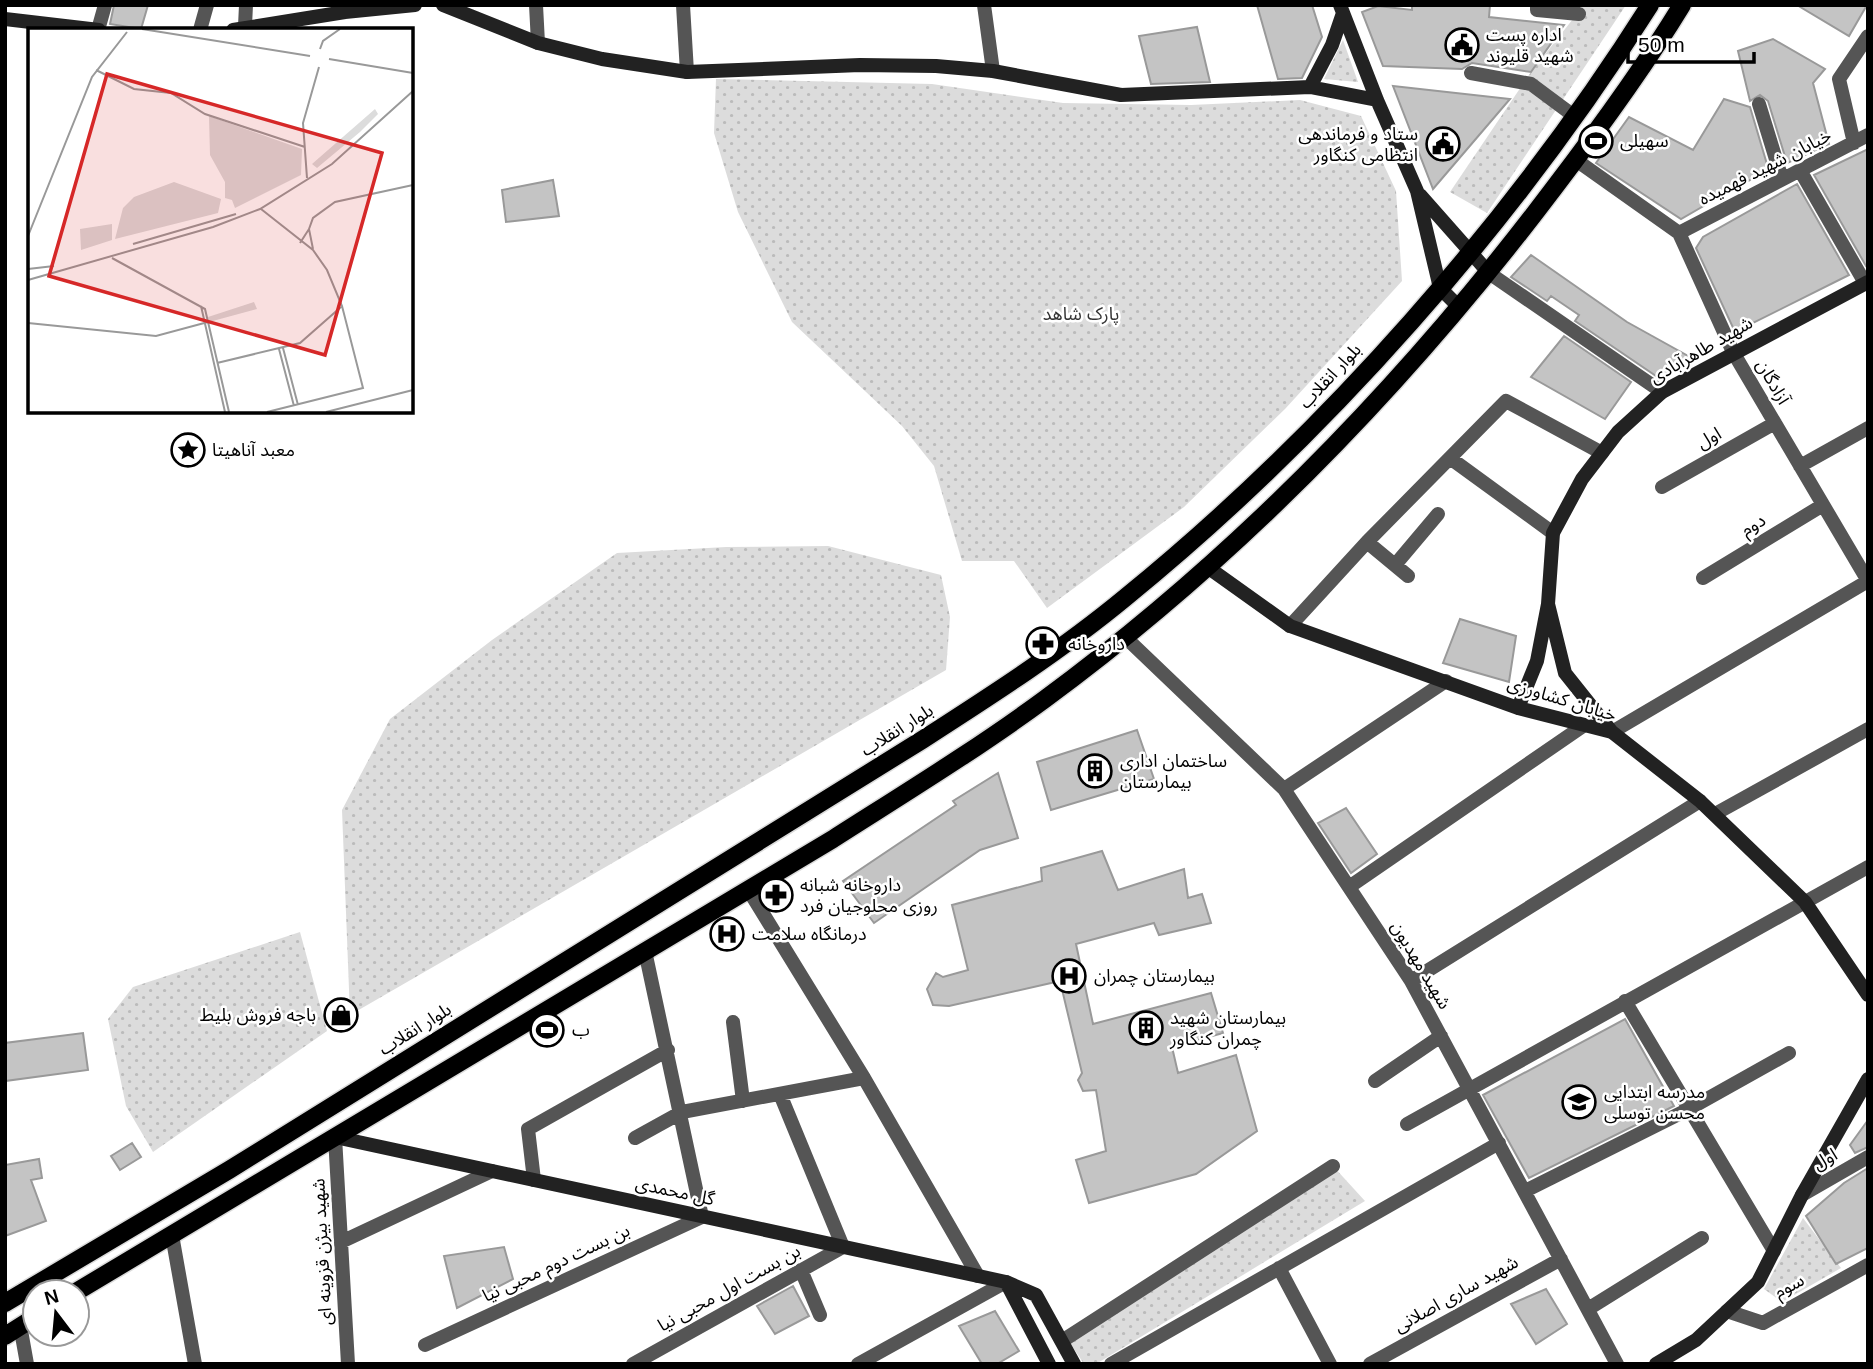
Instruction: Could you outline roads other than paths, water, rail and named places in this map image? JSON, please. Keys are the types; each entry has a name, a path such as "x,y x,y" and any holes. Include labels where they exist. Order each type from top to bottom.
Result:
{"main road":[{"name":"بلوار انقلاب","path":"5,1303 240,1163 1028,672 1125,598 1279,460 1440,288 1470,254 1574,116 1650,5"},
{"path":"91,1283 941,771 1045,699 1124,636 1206,566 1358,422 1460,308 1576,160 1655,50 1682,5"},
{"path":"5,1336 21,1326"}],"street":[{"path":"98,28 104,5"},
{"path":"201,28 207,5"},
{"path":"246,5 239,28 345,9 415,5"},
{"path":"443,5 538,43 602,58 687,72 860,65 993,71 1121,96 1310,87 1377,100"},
{"path":"536,5 538,43"},
{"path":"683,5 687,72"},
{"path":"984,5 993,71"},
{"path":"1537,5 1536,10 1579,14"},
{"path":"1310,87 1332,45 1341,9"},
{"path":"1341,9 1417,191 1440,288 1460,308"},
{"path":"5,19 81,28"},
{"path":"1854,143 1839,79 1868,36"},
{"path":"1471,74 1531,85 1574,116"},
{"path":"1759,104 1782,179"},
{"name":"خیابان شهید فهمیده","path":"1679,233 1868,135"},
{"path":"1576,160 1679,233"},
{"path":"1801,172 1866,282"},
{"path":"1417,191 1489,273 1661,391"},
{"name":"آزادگان","path":"1679,233 1733,352 1868,581"},
{"name":"شهید طاهرآبادی","path":"1548,604 1553,533 1582,479 1618,432 1661,391 1866,282"},
{"path":"1290,626 1367,542 1507,401 1602,453"},
{"name":"اول","path":"1662,487 1775,423"},
{"path":"1800,466 1868,428"},
{"path":"1450,458 1553,533"},
{"name":"دوم","path":"1703,578 1823,505"},
{"path":"1395,565 1438,514"},
{"path":"1367,542 1408,576"},
{"name":"خیابان کشاورزی","path":"1206,566 1290,626 1518,708 1612,732 1715,814 1805,902 1868,995"},
{"path":"1548,604 1564,673 1612,732 1868,581"},
{"path":"1518,708 1537,661 1548,604"},
{"name":"شهید مهدیون","path":"1124,636 1284,789 1411,981 1617,1364"},
{"path":"1284,789 1446,681"},
{"path":"1349,887 1583,726"},
{"path":"1715,814 1868,729"},
{"path":"1411,981 1700,801"},
{"path":"1407,1124 1868,867"},
{"path":"748,889 864,1078 978,1276"},
{"path":"645,951 682,1112 702,1217"},
{"path":"1625,1001 1774,1251"},
{"path":"733,1022 743,1101"},
{"path":"1375,1081 1441,1036"},
{"path":"534,1180 528,1129 667,1049"},
{"path":"1525,1191 1689,1109 1789,1054"},
{"path":"635,1138 682,1112 864,1078"},
{"path":"1656,1364 1696,1340 1758,1282 1802,1195 1868,1079"},
{"path":"780,1094 843,1247"},
{"name":"گل محمدی","path":"335,1137 1006,1282 1036,1295 1074,1364"},
{"name":"شهید بیژن قزوینه ای","path":"335,1137 348,1364"},
{"path":"1111,1364 1499,1143"},
{"name":"اول","path":"1802,1195 1868,1157"},
{"path":"1062,1341 1333,1166"},
{"path":"341,1242 492,1171"},
{"name":"بن بست دوم محبی نیا","path":"425,1345 702,1217"},
{"path":"172,1235 195,1364"},
{"path":"1588,1309 1702,1238"},
{"name":"بن بست اول محبی نیا","path":"633,1364 843,1247"},
{"name":"شهید ساری اصلانی","path":"1370,1364 1561,1259"},
{"name":"سوم","path":"1727,1311 1763,1323 1868,1265"},
{"path":"1279,1268 1330,1364"},
{"path":"801,1270 820,1315"},
{"path":"858,1364 1006,1282 1049,1364"}],"place":[{"name":"اداره پست شهید قلیوند","path":"1462,45"},
{"name":"سهیلی","path":"1596,141"},
{"name":"ستاد و فرماندهی انتظامی کنگاور","path":"1443,144"},
{"name":"معبد آناهیتا","path":"188,450"},
{"name":"داروخانه","path":"1043,644"},
{"name":"ساختمان اداری بیمارستان","path":"1095,771"},
{"name":"داروخانه شبانه روزی محلوجیان فرد","path":"776,895"},
{"name":"درمانگاه سلامت","path":"727,934"},
{"name":"بیمارستان چمران","path":"1069,976"},
{"name":"باجه فروش بلیط","path":"341,1015"},
{"name":"بیمارستان شهید چمران کنگاور","path":"1146,1028"},
{"name":"ب","path":"547,1030"},
{"name":"مدرسه ابتدایی محسن توسلی","path":"1579,1102"}],"park label":[{"name":"پارک شاهد","path":"1081,314"}]}
